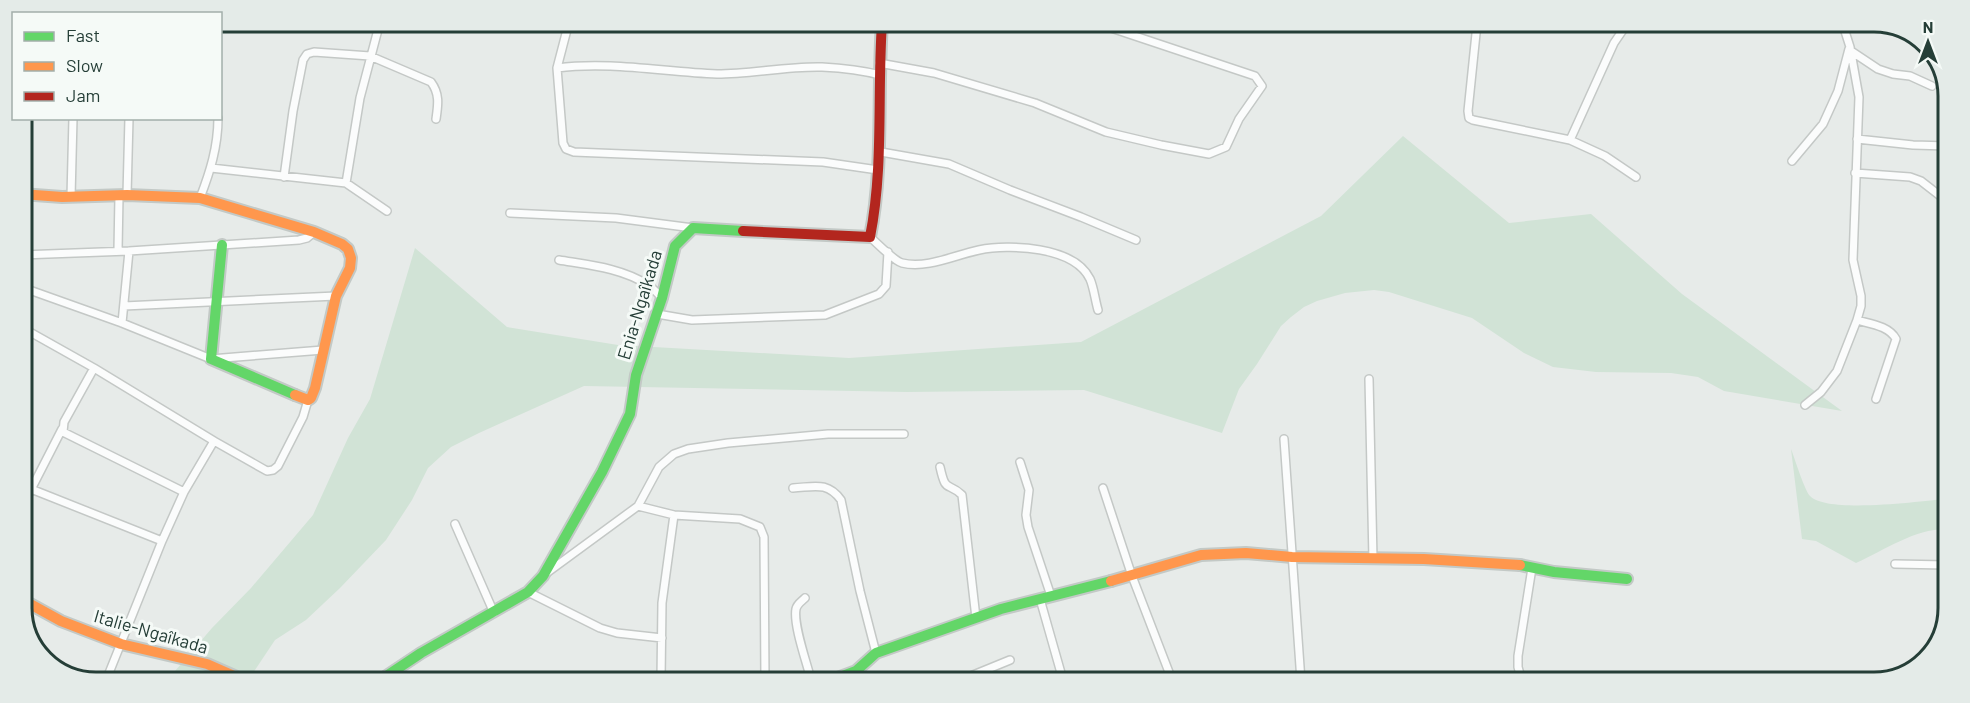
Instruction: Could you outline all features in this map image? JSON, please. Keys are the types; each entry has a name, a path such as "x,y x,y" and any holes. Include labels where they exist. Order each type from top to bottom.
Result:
{"street":[{"path":"346,183 360,98 377,32"},
{"path":"566,32 557,69 563,143 567,149 574,152 823,162 878,170"},
{"path":"870,237 876,209 881,152 879,69 881,32"},
{"path":"557,69 581,65 720,74 819,67 934,73 1035,103 1106,132 1209,154 1226,147 1239,119 1262,86 1255,76 1123,32"},
{"path":"1476,32 1469,118 1570,140 1605,156 1636,177"},
{"path":"1570,140 1614,43 1622,32"},
{"path":"1805,405 1821,392 1837,371 1861,306 1853,260 1859,96 1846,32"},
{"path":"1850,49 1878,69 1910,76 1932,86"},
{"path":"1792,160 1823,124 1838,91 1850,49"},
{"path":"285,177 293,111 303,60 308,54 314,52 370,56 430,82 436,89 438,99 436,119"},
{"path":"71,197 73,120"},
{"path":"118,250 129,120"},
{"path":"200,198 212,168 218,120"},
{"path":"1857,139 1938,146"},
{"path":"881,152 949,164 1136,240"},
{"path":"212,168 346,183 387,211"},
{"path":"1855,173 1910,177 1921,181 1938,193"},
{"path":"32,195 200,198 314,232 342,244 348,249 351,258 350,268 336,296 315,388 278,466 273,470 267,471 214,441 32,333"},
{"path":"510,213 616,218 693,228 870,237 898,262 911,265 947,260 980,250 1006,248 1041,250 1061,255 1078,264 1089,278 1098,310"},
{"name":"Enia-Ngaîkada","path":"392,672 421,653 528,592 543,576 603,472 630,414 636,375 662,298 675,246 693,228"},
{"path":"32,254 299,240 308,238 314,232"},
{"path":"211,359 222,245"},
{"path":"122,323 129,250"},
{"path":"657,314 692,320 825,315 879,294 886,286 888,252"},
{"path":"559,260 601,267 625,274 648,285 662,298"},
{"path":"32,290 122,323 308,400"},
{"path":"124,306 336,296"},
{"path":"1857,320 1886,329 1896,339 1876,399"},
{"path":"211,359 323,350"},
{"path":"94,368 64,422 32,489 162,542"},
{"path":"1369,379 1373,560"},
{"path":"62,429 67,434 184,492"},
{"path":"543,576 638,506 659,467 674,454 688,449 728,443 828,434 904,434"},
{"path":"1284,439 1300,672"},
{"path":"109,672 184,492 214,441"},
{"path":"1020,462 1029,490 1026,515 1028,527 1046,597 1061,672"},
{"path":"940,467 943,482 948,487 960,491 962,495 976,618"},
{"path":"793,489 825,486 834,490 840,500 876,653"},
{"path":"1103,489 1132,576 1169,672"},
{"path":"638,506 674,515 740,519 760,527 764,537 765,672"},
{"path":"661,672 662,603 674,515"},
{"path":"455,524 494,613"},
{"path":"862,672 876,653 1001,609 1132,576 1201,555 1246,553 1373,560 1424,559 1512,564 1627,579"},
{"path":"1895,564 1938,565"},
{"path":"1519,672 1518,656 1532,568"},
{"path":"528,592 600,628 617,633 662,638"},
{"path":"805,598 797,605 796,612 809,672"},
{"name":"Italie-Ngaîkada","path":"32,605 61,621 121,644 207,664 226,672"},
{"path":"981,672 1010,660"}],"green space":[{"path":"1403,136 1509,223 1591,214 1682,294 1842,411 1724,391 1698,377 1671,373 1596,372 1553,367 1524,353 1472,318 1389,292 1374,290 1345,293 1317,301 1304,307 1281,326 1239,389 1222,433 1084,390 907,392 584,386 451,447 428,468 412,500 386,540 306,620 275,640 254,672 174,672 251,588 313,515 348,438 370,399 415,248 507,327 618,345 849,358 1081,342 1321,216"},
{"path":"1791,449 1810,496 1820,501 1835,504 1875,505 1938,500 1938,530 1911,536 1856,563 1816,541 1802,539"}],"traffic: fast":[{"path":"392,672 421,653 528,592 543,576 602,472 630,414 636,375 662,298 675,246 693,228 743,231"},
{"path":"222,245 211,359 295,395"},
{"path":"1520,565 1554,572 1627,579"},
{"path":"853,672 876,653 1001,609 1111,581"}],"traffic: slow":[{"path":"32,195 200,198 314,232 342,244 348,249 351,258 350,268 336,296 315,388 308,400 295,395"},
{"path":"1111,581 1201,555 1246,553 1292,557 1424,559 1520,565"},
{"path":"32,605 61,621 121,644 207,664 225,672"}],"traffic: jam":[{"path":"743,231 870,237 879,157 882,32"}]}
